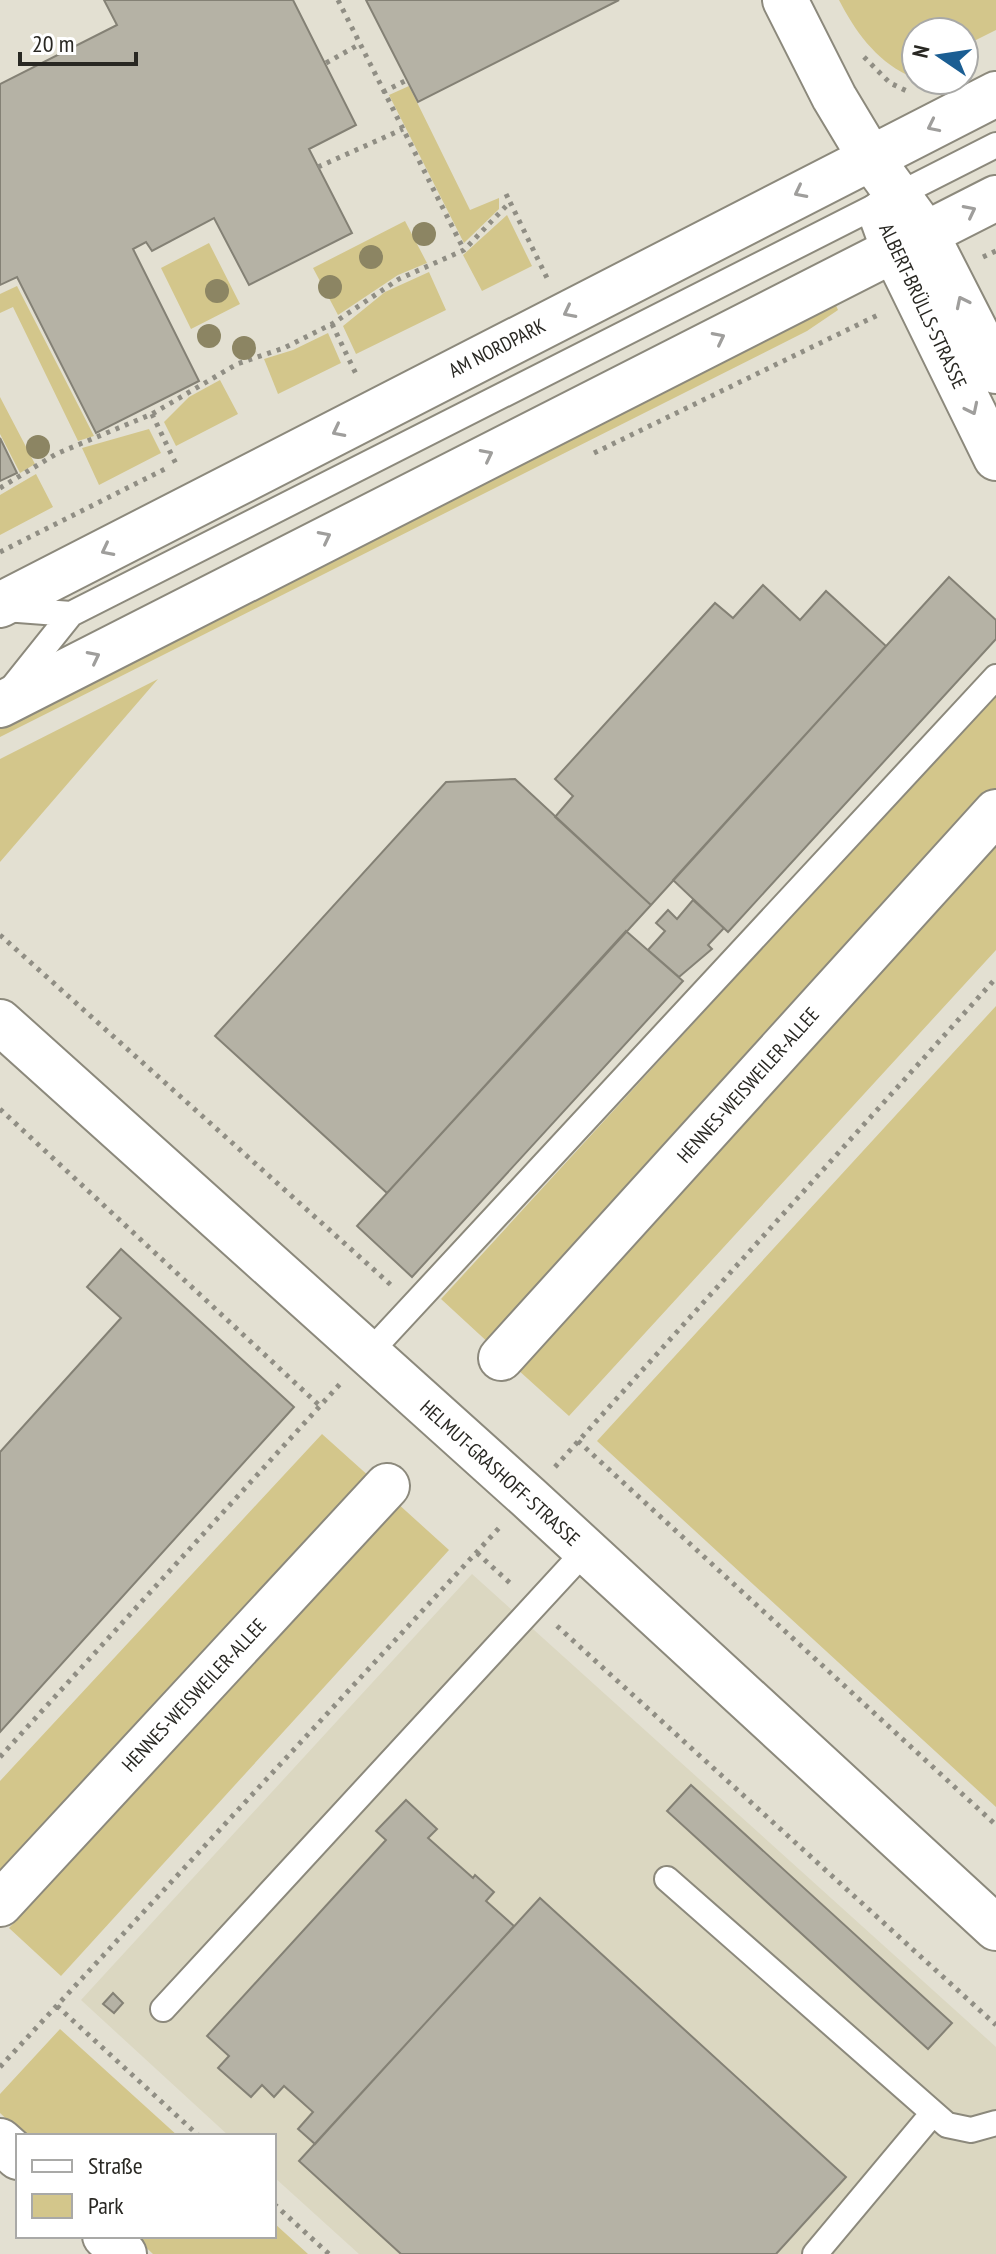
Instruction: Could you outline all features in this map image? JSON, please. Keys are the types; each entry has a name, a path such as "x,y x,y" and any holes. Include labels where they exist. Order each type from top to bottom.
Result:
{"street":[{"path":"785,0 834,97 870,157"},
{"name":"AM NORDPARK","path":"0,607 996,94"},
{"name":"ALBERT-BRÜLLS-STRASSE","path":"870,157 887,201 910,242 996,371"},
{"path":"0,704 996,198"},
{"name":"ALBERT-BRÜLLS-STRASSE","path":"910,242 996,458"},
{"name":"HENNES-WEISWEILER-ALLEE","path":"501,1358 996,812"},
{"name":"HELMUT-GRASHOFF-STRASSE","path":"0,1022 586,1550 996,1928"},
{"name":"HENNES-WEISWEILER-ALLEE","path":"0,1904 387,1486"},
{"path":"0,2141 16,2155"},
{"path":"107,2238 124,2254"}],"lane":[{"path":"0,704 71,614 996,145"},
{"path":"0,607 71,614"},
{"path":"368,1354 996,677"},
{"path":"163,2009 586,1550"},
{"path":"667,1879 947,2125 971,2130 996,2123"},
{"path":"815,2254 933,2113"}],"path":[{"path":"338,0 464,250"},
{"path":"326,63 360,44"},
{"path":"858,49 873,69 900,86"},
{"path":"383,92 407,80"},
{"path":"318,167 403,129"},
{"path":"506,194 547,278"},
{"path":"0,488 56,454 152,414 237,364 284,348 332,324 399,279 464,250 510,202"},
{"path":"332,324 356,374"},
{"path":"152,414 176,464"},
{"path":"0,935 413,1304"},
{"path":"0,1109 320,1406"},
{"path":"0,1757 368,1354"},
{"path":"578,1441 996,1825"},
{"path":"477,1553 996,2025"},
{"path":"57,2006 197,2134"},
{"path":"276,2206 329,2254"}],"shaded area":[{"path":"472,1574 996,2047 996,2254 359,2254 276,2179 276,2134 227,2134 81,2000"}],"green space":[{"path":"839,0 996,0 996,30 980,38 980,16 900,16 900,71 885,61 852,23"},
{"path":"409,86 470,210 499,198 499,209 464,243 389,95"},
{"path":"507,215 532,266 482,291 463,255"},
{"path":"405,221 427,263 398,275 338,315 313,268"},
{"path":"209,243 240,304 191,329 161,268"},
{"path":"429,272 446,310 356,354 343,326 385,292"},
{"path":"17,286 94,436 78,441 13,307 0,313 0,294"},
{"path":"834,301 838,310 807,331 0,737 0,722"},
{"path":"328,333 341,363 278,394 264,359 293,350"},
{"path":"220,380 238,414 176,446 164,422 189,397"},
{"path":"0,397 35,464 20,473 0,434"},
{"path":"149,429 161,453 99,485 82,448"},
{"path":"36,474 53,507 0,535 0,495"},
{"path":"158,679 0,862 0,759"},
{"path":"996,693 996,793 492,1346 441,1299"},
{"path":"996,846 996,950 569,1416 517,1369"},
{"path":"996,1006 996,1807 597,1441"},
{"path":"322,1434 371,1478 0,1884 0,1781"},
{"path":"396,1502 449,1550 61,1976 9,1928"},
{"path":"60,2029 176,2134 23,2134 0,2113 0,2094"},
{"path":"276,2225 308,2254 153,2254 136,2238 276,2238"}],"building":[{"path":"104,0 293,0 356,125 309,149 352,233 249,285 214,218 152,251 146,242 133,249 199,381 96,433 17,277 0,285 0,84 117,25"},
{"path":"366,0 619,0 418,102"},
{"path":"0,438 17,473 0,481"},
{"path":"949,577 996,620 996,639 728,932 673,880"},
{"path":"763,585 800,620 826,591 886,646 651,905 555,817 573,796 555,779 715,603 733,618"},
{"path":"515,779 651,905 387,1193 215,1036 446,782"},
{"path":"693,900 724,928 708,945 712,949 679,977 648,950 665,931 656,923 668,910 677,919"},
{"path":"626,931 683,981 412,1277 357,1226"},
{"path":"121,1249 294,1407 0,1732 0,1452 121,1318 87,1287"},
{"path":"691,1785 952,2023 928,2049 667,1811"},
{"path":"406,1800 437,1829 428,1838 473,1878 475,1875 494,1892 486,1901 514,1926 315,2144 298,2129 313,2112 284,2086 274,2097 262,2085 251,2097 218,2068 229,2056 207,2036 386,1840 376,1831"},
{"path":"540,1898 846,2177 776,2254 401,2254 299,2161"},
{"path":"113,1993 123,2003 114,2013 103,2004"}]}
